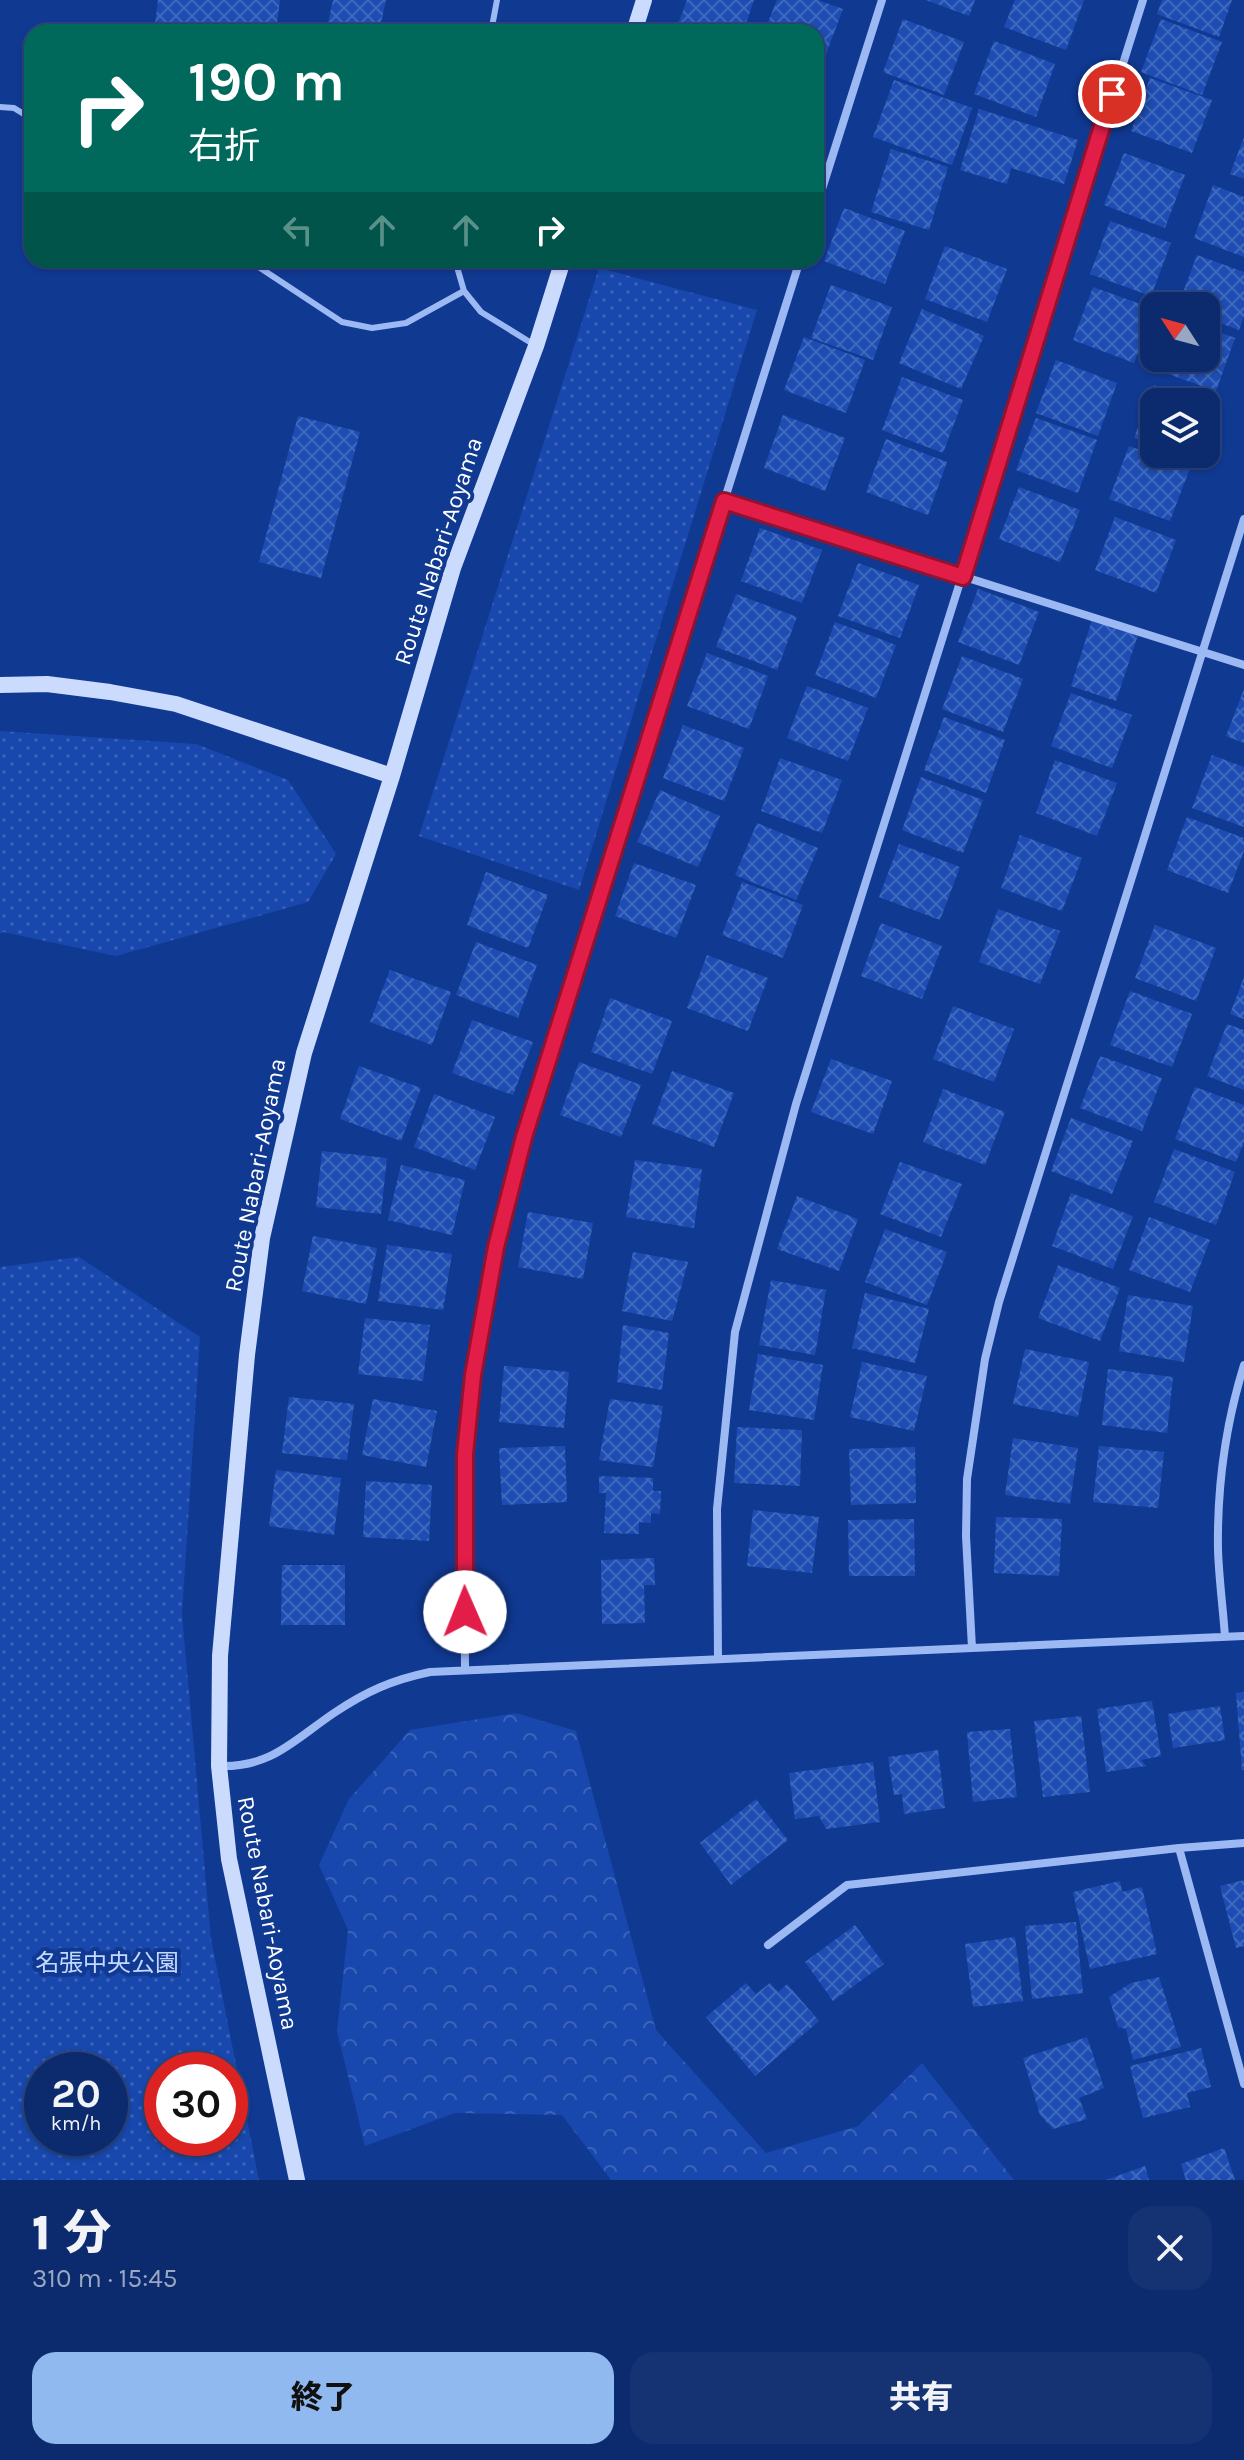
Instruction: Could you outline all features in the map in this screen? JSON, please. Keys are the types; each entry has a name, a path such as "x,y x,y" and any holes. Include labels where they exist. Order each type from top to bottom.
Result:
{"main road":[{"path":"636,24 644,0"},
{"name":"Route Nabari-Aoyama","path":"297,2180 229,1859 219,1766 220,1656 247,1355 262,1238 304,1053 392,776 453,568 536,346 560,268"},
{"path":"0,685 47,684 176,704 392,776"}],"street":[{"path":"824,183 882,0"},
{"path":"718,1658 717,1509 735,1332 796,1104 1143,0"},
{"path":"465,1670 465,1454 473,1375 496,1247 524,1137 797,268"},
{"path":"724,501 1244,665"},
{"path":"972,1648 966,1536 967,1479 985,1359 999,1302 1244,519"},
{"path":"1225,1637 1218,1549 1223,1473 1233,1399 1244,1365"},
{"path":"219,1766 242,1767 265,1760 303,1737 333,1713 391,1681 430,1672 1244,1636"},
{"path":"768,1945 847,1885 1244,1843"},
{"path":"1179,1848 1244,2084"}],"lane":[{"path":"492,24 497,0"},
{"path":"0,107 14,108 24,114"},
{"path":"260,268 342,322 372,328 406,323 464,291"},
{"path":"457,268 464,291 481,312 536,346"}],"green space":[{"path":"599,268 757,310 579,890 419,836"},
{"path":"0,731 196,744 288,780 336,854 308,902 116,956 3,932 0,934"},
{"name":"名張中央公園","path":"79,1257 200,1337 182,1614 211,1939 234,2052 144,2052 144,2156 248,2156 248,2125 259,2180 0,2180 0,1267"},
{"path":"516,1713 576,1731 656,2030 766,2153 858,2126 922,2063 1014,2180 611,2180 562,2115 455,2113 365,2146 337,2031 348,1930 319,1865 349,1799 410,1730"}],"building":[{"path":"158,0 280,0 277,24 155,24"},
{"path":"333,0 386,0 381,24 328,24"},
{"path":"687,0 754,0 746,24 678,24"},
{"path":"777,0 818,0 843,9 824,59 824,24 767,24"},
{"path":"926,0 975,0 969,16"},
{"path":"1015,0 1084,0 1066,50 1004,27"},
{"path":"1162,0 1232,0 1219,37 1157,14"},
{"path":"903,19 964,42 944,95 883,72"},
{"path":"1161,19 1222,42 1202,95 1141,72"},
{"path":"994,41 1055,64 1036,117 974,94"},
{"path":"1150,78 1212,100 1192,153 1131,131"},
{"path":"894,80 972,108 952,165 873,137"},
{"path":"979,109 1078,140 1064,184 1011,168 1007,184 960,170"},
{"path":"1244,137 1244,179 1230,174"},
{"path":"891,149 948,167 929,230 871,212"},
{"path":"1124,153 1185,175 1165,228 1104,205"},
{"path":"1213,185 1244,197 1244,257 1194,238"},
{"path":"844,208 905,231 885,284 824,261"},
{"path":"1110,221 1171,243 1153,292 1140,292 1090,274"},
{"path":"945,246 1007,269 987,322 925,299"},
{"path":"1197,255 1244,272 1244,316 1239,330 1220,323 1220,292 1183,292"},
{"path":"831,285 892,307 873,360 811,338"},
{"path":"1093,287 1140,304 1140,347 1134,363 1073,340"},
{"path":"922,309 984,336 961,389 899,363"},
{"path":"1220,332 1235,338 1217,388 1208,388 1162,372 1220,372"},
{"path":"804,337 865,360 846,413 784,390"},
{"path":"1056,360 1117,383 1098,436 1036,413"},
{"path":"902,377 963,400 943,453 882,430"},
{"path":"783,415 845,438 825,491 764,468"},
{"path":"298,416 360,432 321,578 259,562"},
{"path":"1036,418 1097,440 1078,493 1016,470"},
{"path":"1140,422 1140,440 1134,438"},
{"path":"886,439 947,462 928,515 866,492"},
{"path":"1129,446 1140,450 1140,468 1190,468 1170,521 1109,499"},
{"path":"1019,487 1080,510 1060,562 999,539"},
{"path":"1115,517 1176,540 1156,593 1095,570"},
{"path":"760,528 822,550 802,603 741,581"},
{"path":"858,563 919,585 900,638 838,616"},
{"path":"978,589 1039,612 1019,665 958,642"},
{"path":"736,594 797,617 777,670 716,647"},
{"path":"1092,620 1138,635 1116,701 1071,686"},
{"path":"835,622 896,645 876,698 815,675"},
{"path":"707,653 768,676 749,729 687,706"},
{"path":"962,656 1023,679 1003,732 942,709"},
{"path":"807,686 868,708 848,761 787,738"},
{"path":"1244,689 1244,743 1226,736"},
{"path":"1071,693 1132,715 1112,768 1051,746"},
{"path":"944,717 1005,740 986,793 924,770"},
{"path":"683,725 744,748 724,801 663,778"},
{"path":"1212,755 1244,767 1244,827 1192,808"},
{"path":"780,758 842,780 822,833 761,811"},
{"path":"1055,760 1117,783 1097,836 1036,813"},
{"path":"921,777 983,800 963,853 902,830"},
{"path":"660,790 720,816 698,867 637,842"},
{"path":"1187,817 1244,838 1244,851 1228,893 1167,870"},
{"path":"757,823 818,848 796,900 735,875"},
{"path":"1020,835 1082,858 1062,911 1001,888"},
{"path":"899,844 960,867 940,920 879,897"},
{"path":"634,863 696,885 676,938 615,916"},
{"path":"486,872 548,895 528,948 467,925"},
{"path":"742,882 803,905 783,958 722,935"},
{"path":"998,909 1060,931 1040,984 979,962"},
{"path":"881,923 942,946 922,999 861,976"},
{"path":"1155,925 1216,948 1196,1001 1135,978"},
{"path":"476,942 537,965 518,1018 456,995"},
{"path":"707,955 768,978 748,1031 687,1008"},
{"path":"390,970 451,992 432,1045 370,1022"},
{"path":"1244,977 1244,1019 1230,1014"},
{"path":"1130,991 1192,1014 1172,1067 1110,1045"},
{"path":"610,998 672,1021 652,1074 591,1052"},
{"path":"953,1006 1014,1029 994,1082 933,1059"},
{"path":"472,1020 533,1042 513,1095 452,1073"},
{"path":"1227,1024 1244,1030 1244,1090 1207,1076"},
{"path":"1100,1056 1162,1078 1142,1131 1080,1108"},
{"path":"831,1059 892,1081 873,1134 811,1112"},
{"path":"579,1062 641,1085 621,1137 560,1115"},
{"path":"359,1066 421,1088 401,1141 340,1119"},
{"path":"672,1071 734,1093 714,1147 652,1124"},
{"path":"1195,1087 1244,1105 1244,1142 1236,1162 1175,1139"},
{"path":"943,1089 1005,1112 985,1165 923,1142"},
{"path":"434,1094 495,1117 475,1170 414,1147"},
{"path":"1071,1118 1133,1141 1112,1194 1051,1171"},
{"path":"1174,1149 1235,1172 1216,1225 1154,1202"},
{"path":"322,1151 387,1158 381,1214 316,1207"},
{"path":"635,1160 702,1169 694,1228 626,1217"},
{"path":"900,1162 962,1184 941,1237 880,1214"},
{"path":"401,1165 465,1180 452,1235 388,1220"},
{"path":"1071,1193 1133,1216 1113,1269 1052,1246"},
{"path":"797,1196 858,1219 839,1271 777,1249"},
{"path":"528,1212 593,1223 583,1279 518,1267"},
{"path":"1149,1217 1210,1240 1190,1292 1129,1270"},
{"path":"885,1229 947,1252 927,1305 865,1282"},
{"path":"313,1236 377,1248 366,1304 302,1291"},
{"path":"387,1245 452,1254 443,1310 378,1301"},
{"path":"633,1252 688,1262 672,1321 622,1311"},
{"path":"1058,1265 1120,1288 1100,1341 1038,1318"},
{"path":"771,1280 826,1290 815,1355 759,1345"},
{"path":"865,1293 929,1309 915,1363 852,1348"},
{"path":"1128,1295 1193,1306 1184,1362 1119,1351"},
{"path":"365,1318 430,1325 423,1381 358,1374"},
{"path":"623,1325 669,1333 662,1390 617,1382"},
{"path":"1025,1349 1089,1362 1078,1417 1013,1404"},
{"path":"758,1354 823,1365 814,1420 749,1410"},
{"path":"862,1362 927,1376 914,1431 850,1417"},
{"path":"504,1366 569,1372 564,1428 499,1422"},
{"path":"1108,1369 1173,1377 1167,1433 1102,1425"},
{"path":"289,1397 354,1404 347,1460 282,1453"},
{"path":"373,1399 437,1411 426,1467 362,1455"},
{"path":"610,1399 663,1406 653,1467 599,1460"},
{"path":"737,1427 802,1430 800,1486 734,1483"},
{"path":"1013,1438 1078,1448 1070,1504 1005,1495"},
{"path":"565,1446 567,1502 502,1505 499,1448"},
{"path":"1099,1446 1164,1452 1158,1508 1093,1502"},
{"path":"915,1447 916,1503 851,1505 849,1449"},
{"path":"276,1470 341,1478 334,1535 269,1526"},
{"path":"599,1476 653,1478 653,1491 661,1491 660,1514 651,1513 651,1523 639,1522 639,1534 604,1533 606,1493 599,1493"},
{"path":"366,1481 432,1485 429,1541 363,1537"},
{"path":"753,1510 819,1517 812,1573 747,1566"},
{"path":"996,1517 1062,1519 1059,1576 994,1573"},
{"path":"914,1519 915,1576 849,1576 848,1520"},
{"path":"654,1558 655,1585 644,1585 645,1623 602,1624 601,1560"},
{"path":"282,1565 345,1565 345,1625 281,1625"},
{"path":"1244,1692 1244,1770 1242,1770 1236,1693"},
{"path":"1152,1701 1161,1756 1141,1760 1146,1766 1106,1772 1097,1709"},
{"path":"1220,1706 1225,1740 1173,1748 1168,1714"},
{"path":"1081,1716 1090,1792 1043,1797 1034,1721"},
{"path":"1010,1729 1017,1797 973,1802 967,1732"},
{"path":"938,1750 945,1808 904,1814 902,1794 894,1795 888,1757"},
{"path":"873,1762 880,1822 826,1829 819,1816 795,1819 789,1773"},
{"path":"756,1799 788,1840 731,1885 700,1843"},
{"path":"1244,1880 1244,1946 1236,1948 1220,1886"},
{"path":"1120,1881 1122,1892 1142,1887 1157,1954 1090,1969 1073,1892"},
{"path":"1076,1922 1083,1993 1032,1999 1025,1926"},
{"path":"855,1925 884,1964 833,2001 805,1962"},
{"path":"1015,1937 1023,2001 973,2007 965,1944"},
{"path":"1159,1977 1181,2047 1133,2060 1126,2029 1118,2027 1109,1997 1131,1983"},
{"path":"746,1983 756,1994 770,1983 778,1992 787,1984 819,2021 755,2076 706,2017"},
{"path":"1087,2037 1104,2088 1079,2098 1087,2119 1053,2129 1040,2115 1023,2058"},
{"path":"1201,2048 1211,2087 1187,2093 1190,2107 1143,2118 1130,2066"},
{"path":"1224,2148 1235,2180 1186,2180 1181,2164"},
{"path":"1145,2166 1149,2180 1106,2180"}],"route":[{"path":"465,1612 465,1454 473,1375 496,1247 524,1137 724,501 963,577 1112,94"}]}
